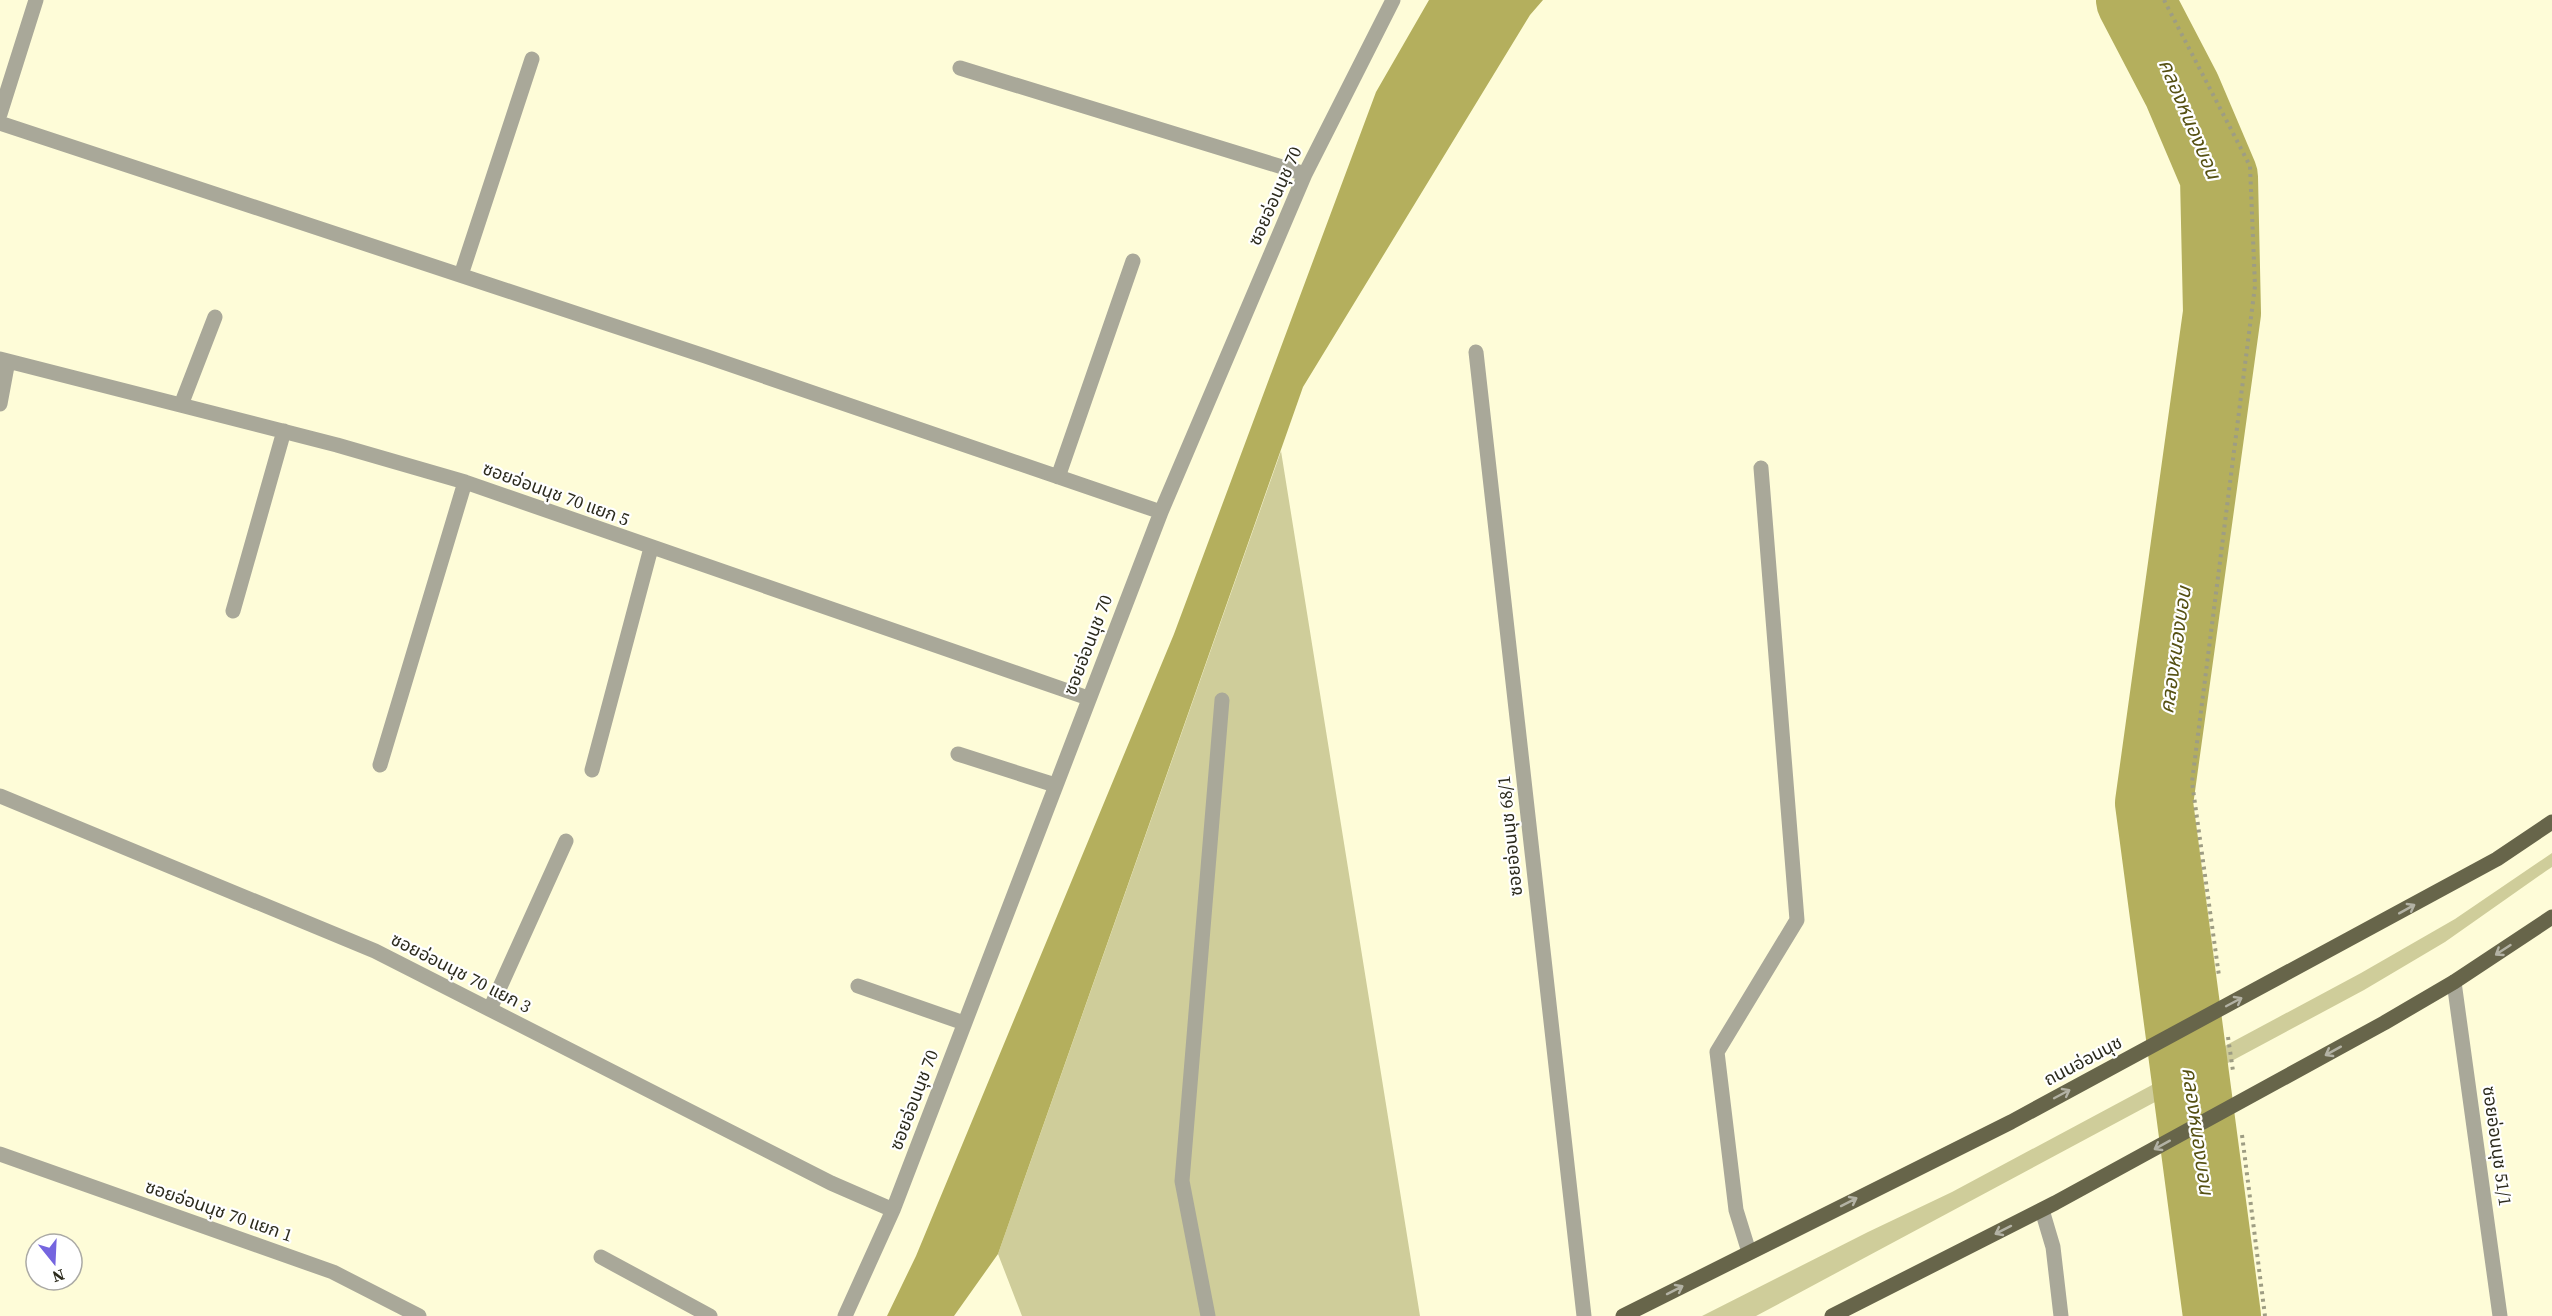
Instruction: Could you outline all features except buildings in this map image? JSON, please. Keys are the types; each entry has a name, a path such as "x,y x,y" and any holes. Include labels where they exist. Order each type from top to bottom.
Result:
{"main road":[{"name":"ถนนอ่อนนุช","path":"1623,1316 2011,1122 2497,860 2552,822"},
{"path":"1832,1316 2049,1206 2384,1023 2454,982 2552,918"}],"street":[{"path":"0,114 36,0"},
{"name":"ซอยอ่อนนุช 70","path":"845,1316 893,1210 1054,785 1161,512 1305,174 1393,0"},
{"path":"461,275 532,59"},
{"path":"960,68 1305,174"},
{"path":"0,123 461,275 1161,512"},
{"path":"1058,477 1133,261"},
{"path":"181,405 214,317"},
{"name":"ซอยอ่อนนุช 68/1","path":"1476,352 1584,1316"},
{"path":"0,404 4,360"},
{"name":"ซอยอ่อนนุช 70 แยก 5","path":"4,360 284,431 465,482 1088,698"},
{"path":"233,611 284,431"},
{"path":"1749,1252 1736,1210 1717,1052 1797,920 1761,468"},
{"path":"380,765 465,482"},
{"path":"592,770 651,548"},
{"path":"1208,1316 1182,1181 1222,700"},
{"path":"958,754 1054,785"},
{"name":"ซอยอ่อนนุช 70 แยก 3","path":"0,796 375,951 831,1183 893,1210"},
{"path":"490,1010 567,841"},
{"name":"ซอยอ่อนนุช 51/1","path":"2454,982 2500,1316"},
{"path":"858,986 964,1023"},
{"name":"ซอยอ่อนนุช 70 แยก 1","path":"0,1154 333,1272 419,1316"},
{"path":"2049,1206 2061,1316"},
{"path":"602,1257 710,1316"}],"path":[{"path":"2164,0 2250,166 2255,286 2192,782 2220,981"},
{"path":"2226,1028 2233,1074"},
{"path":"2241,1133 2265,1316"}],"shaded area":[{"path":"1429,0 1543,0 1530,15 1303,387 998,1254 954,1316 887,1316 916,1256 1174,634 1376,92"},
{"path":"1281,451 1420,1316 1022,1316 998,1254"},
{"path":"2552,853 2552,867 2445,942 2364,990 1756,1316 1702,1316 1952,1192 2361,973 2455,919"}],"waterway":[{"name":"คลองหนองบอน","path":"2135,0 2182,90 2219,177 2222,313 2154,803 2222,1316"}]}
